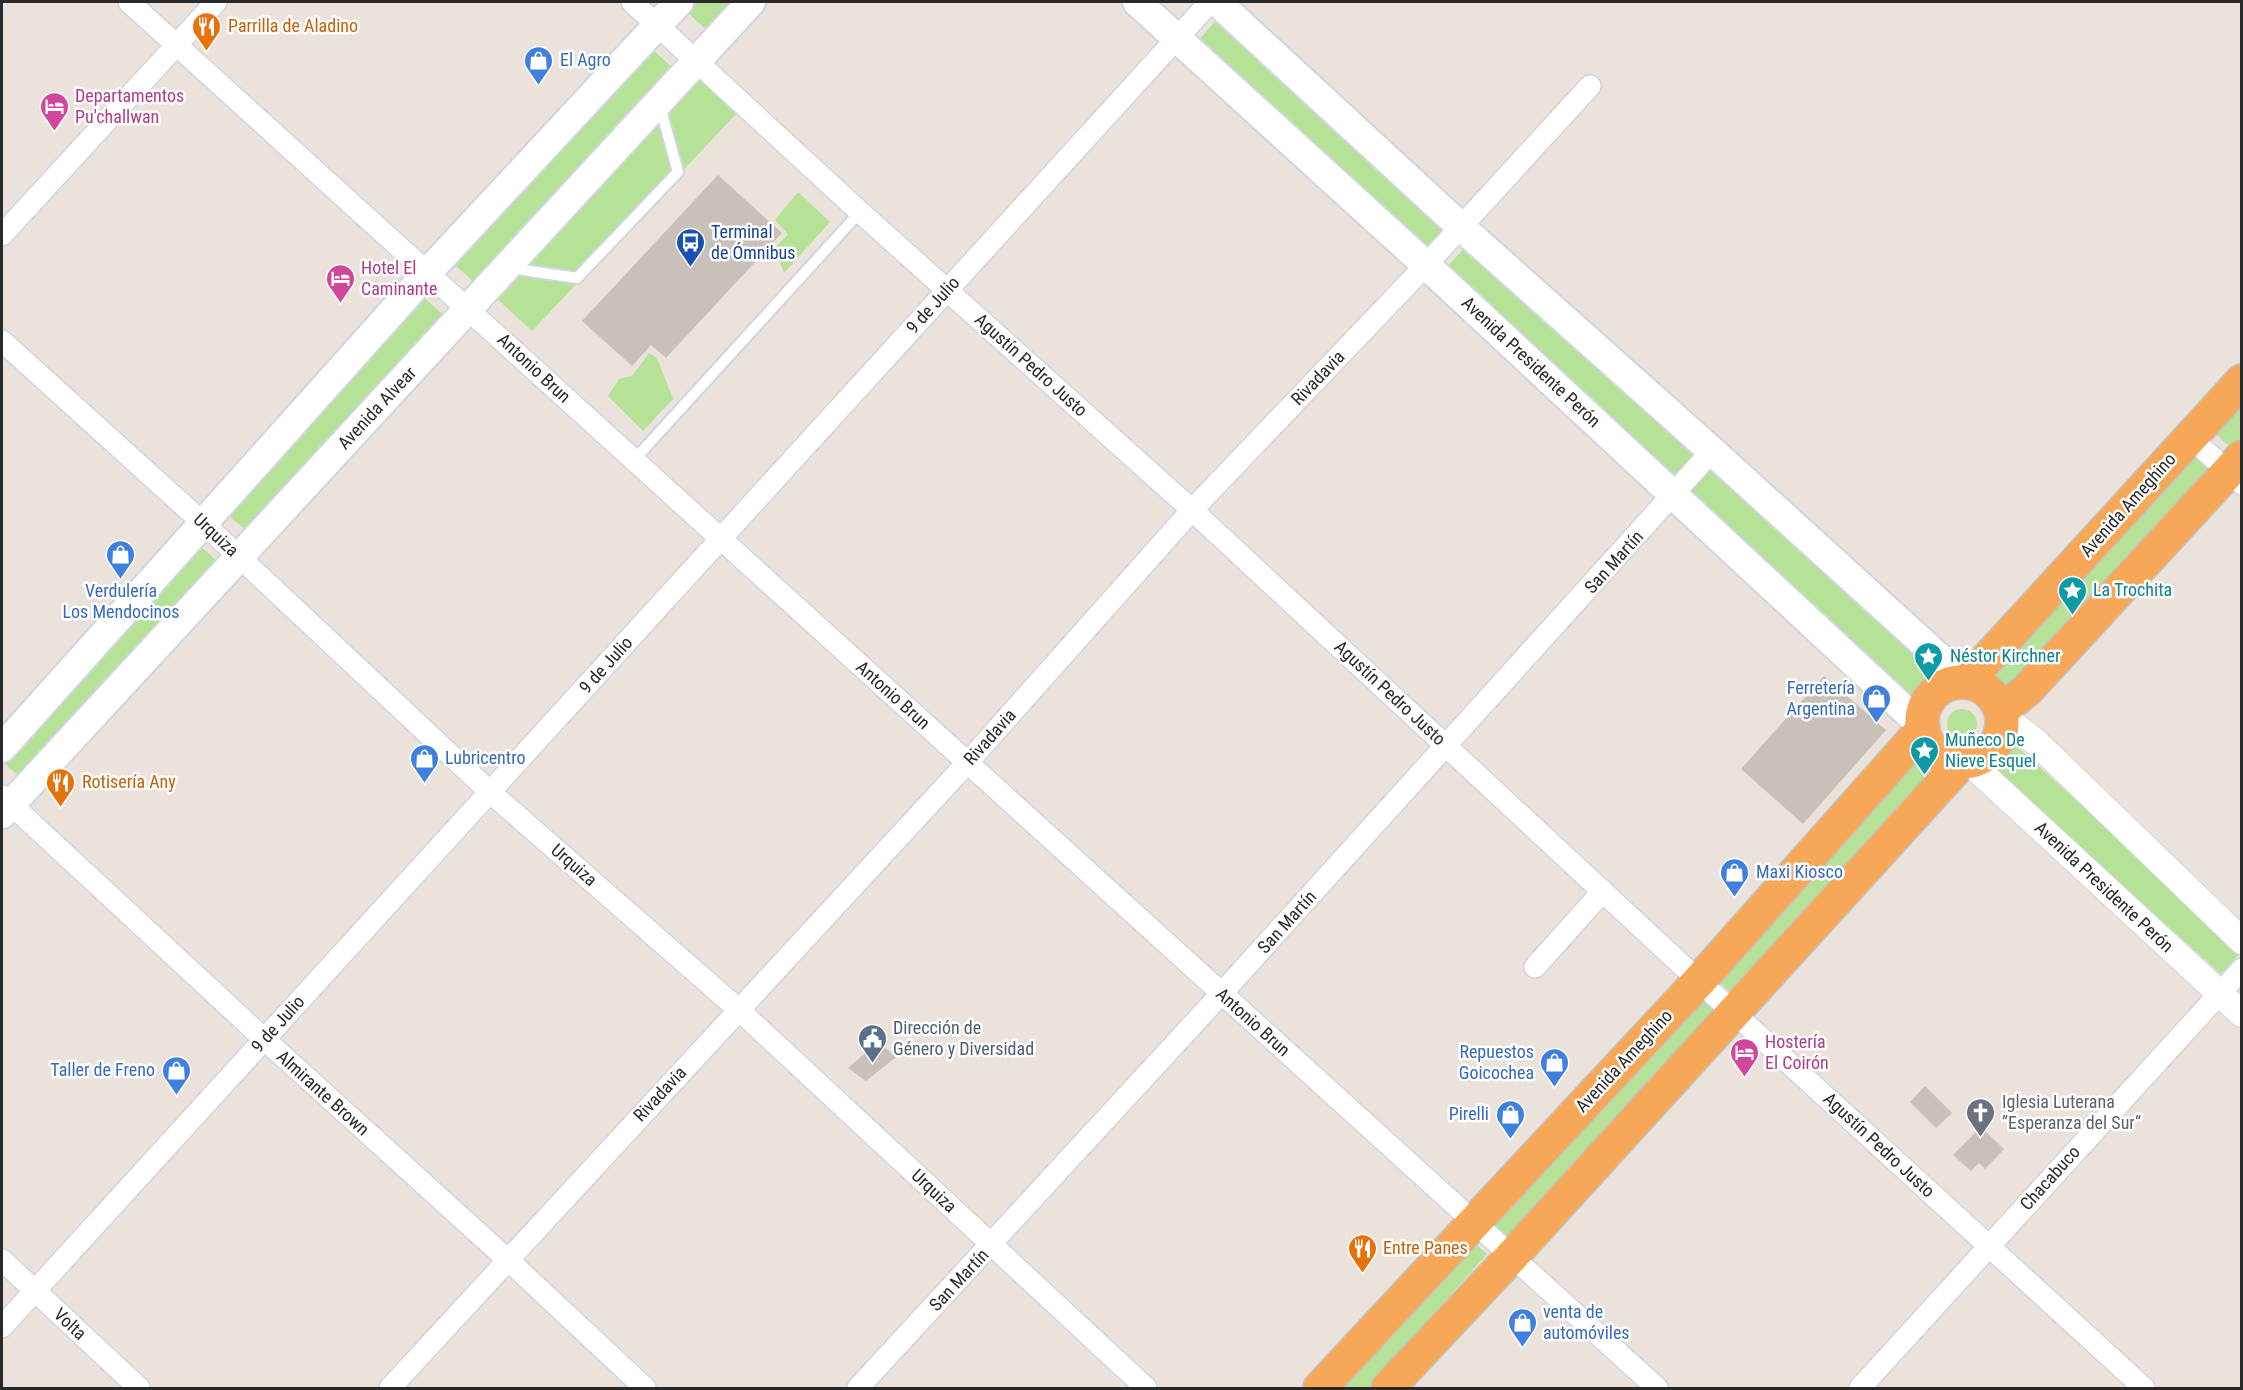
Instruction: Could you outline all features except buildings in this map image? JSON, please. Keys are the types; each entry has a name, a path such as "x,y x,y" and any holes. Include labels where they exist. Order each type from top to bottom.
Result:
{"highway":[{"name":"Avenida Ameghino","path":"1965,682 2241,381"},
{"path":"2001,713 2027,690 2237,471"},
{"path":"1950,683 1977,684 1998,702 2001,713 2002,729 1997,742 1988,753 1976,760 1949,760 1938,754 1929,745 1923,728 1924,709 1930,698 1950,683"},
{"name":"Avenida Ameghino","path":"1320,1389 1699,981 1923,728"},
{"path":"1388,1389 1965,761"}],"main road":[{"path":"2,748 428,272 679,2"},
{"name":"Avenida Alvear","path":"4,804 470,308 751,2"},
{"name":"Avenida Presidente Perón","path":"1137,2 1426,265 1923,728"},
{"path":"1217,2 1461,227 1712,451 1965,682"}],"street":[{"name":"Antonio Brun","path":"129,2 470,308 634,460 1657,1389"},
{"path":"2,234 216,2"},
{"name":"Agustín Pedro Justo","path":"632,2 860,212 1192,510 1699,981 2144,1389"},
{"name":"9 de Julio","path":"2,1327 1210,2"},
{"name":"Rivadavia","path":"390,1389 968,762 1192,510 1426,265 1590,86"},
{"name":"Urquiza","path":"2,341 239,556 490,792 738,1009 1146,1389"},
{"path":"2190,437 2237,471"},
{"name":"San Martín","path":"858,1389 1447,746 1675,495 1712,451"},
{"path":"2001,713 2037,743 2241,941"},
{"name":"Avenida Presidente Perón","path":"1965,761 2241,1014"},
{"name":"Almirante Brown","path":"4,804 508,1260 645,1389"},
{"path":"1535,967 1603,891"},
{"name":"Chacabuco","path":"1860,1389 2241,969"},
{"name":"Volta","path":"2,1260 139,1389"}],"lane":[{"path":"507,267 577,278 678,172 659,102"},
{"path":"634,460 860,212"}],"green space":[{"path":"697,2 741,2 711,34 687,12"},
{"path":"1217,19 1447,227 1425,250 1196,43"},
{"path":"651,48 675,70 478,286 454,264"},
{"path":"700,79 737,113 532,331 495,297"},
{"path":"798,192 830,222 784,273 775,248 788,234 775,220"},
{"path":"1467,245 1697,453 1675,477 1445,269"},
{"path":"423,297 447,318 250,534 226,513"},
{"path":"649,353 657,358 673,399 643,431 608,396 619,379 632,376"},
{"path":"2241,402 2241,438 2232,449 2215,433"},
{"path":"2194,451 2211,467 2006,696 1988,681"},
{"path":"1710,470 1939,678 1918,701 1688,494"},
{"path":"196,542 220,564 23,780 2,761"},
{"path":"1962,709 1972,714 1977,724 1972,734 1962,739 1952,734 1947,724 1952,714"},
{"path":"2013,743 2241,949 2241,952 2221,974 1991,767"},
{"path":"1923,752 1941,767 1735,997 1718,981"},
{"path":"1699,995 1717,1011 1511,1241 1493,1225"},
{"path":"1470,1239 1487,1254 1368,1388 1336,1388"}],"place":[{"name":"Parrilla de Aladino","path":"207,52"},
{"name":"El Agro","path":"539,86"},
{"name":"Departamentos Pu'challwan","path":"54,132"},
{"name":"Terminal de Ómnibus","path":"690,268"},
{"name":"Hotel El Caminante","path":"340,304"},
{"name":"Verdulería Los Mendocinos","path":"121,580"},
{"name":"La Trochita","path":"2072,616"},
{"name":"Néstor Kirchner","path":"1929,682"},
{"name":"Ferretería Argentina","path":"1876,724"},
{"name":"Muñeco De Nieve Esquel","path":"1924,776"},
{"name":"Lubricentro","path":"424,784"},
{"name":"Rotisería Any","path":"61,808"},
{"name":"Maxi Kiosco","path":"1735,898"},
{"name":"Dirección de Género y Diversidad","path":"872,1064"},
{"name":"Hostería El Coirón","path":"1744,1078"},
{"name":"Repuestos Goicochea","path":"1555,1088"},
{"name":"Taller de Freno","path":"176,1096"},
{"name":"Iglesia Luterana ”Esperanza del Sur“","path":"1981,1138"},
{"name":"Pirelli","path":"1510,1140"},
{"name":"Entre Panes","path":"1362,1274"},
{"name":"venta de automóviles","path":"1522,1348"}]}
